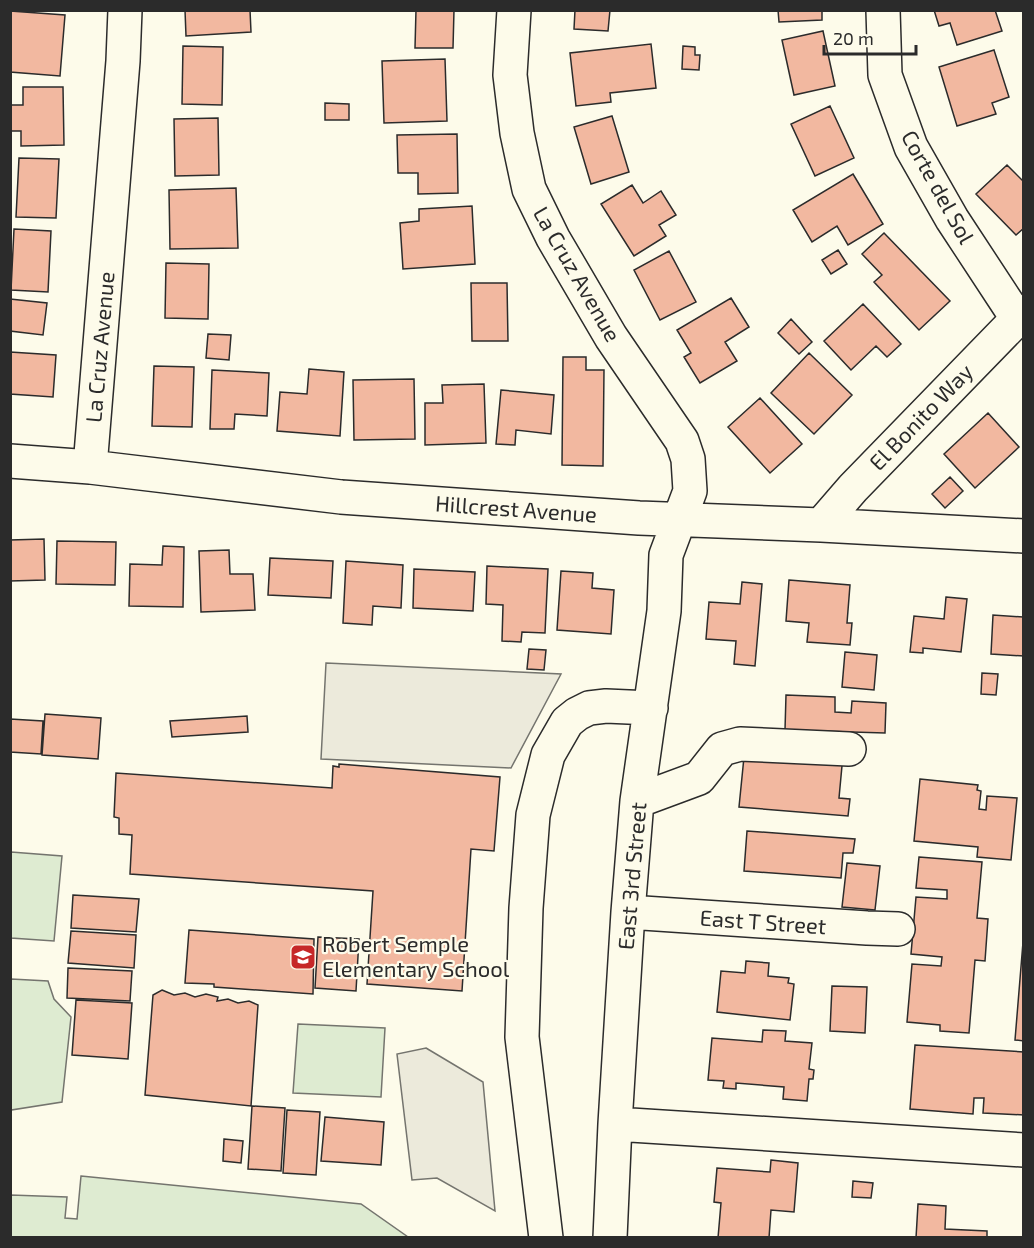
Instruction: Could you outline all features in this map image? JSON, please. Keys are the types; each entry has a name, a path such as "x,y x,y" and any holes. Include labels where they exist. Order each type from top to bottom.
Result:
{"street":[{"name":"La Cruz Avenue","path":"90,467 123,61 125,10"},
{"name":"La Cruz Avenue","path":"514,10 510,75 517,133 529,189 553,238 611,337 682,441 688,459 690,491 680,519"},
{"name":"Corte del Sol","path":"884,10 885,75 910,147 952,219 1020,315"},
{"name":"El Bonito Way","path":"821,525 853,488 1020,315"},
{"name":"Hillcrest Avenue","path":"10,461 90,467 341,497 627,517 1023,536"},
{"name":"East 3rd Street","path":"610,1238 628,912 637,801 664,611 666,555 680,519"},
{"path":"546,1238 522,1037 526,908 533,815 548,755 567,722 590,708 606,706 651,708"},
{"path":"637,801 699,778 722,749 740,744 849,749"},
{"name":"East T Street","path":"628,912 898,929"},
{"path":"615,1124 1023,1150"}],"green space":[{"path":"11,852 62,856 54,941 11,938"},
{"path":"11,979 48,981 54,999 71,1017 62,1102 11,1110"},
{"path":"298,1024 385,1028 381,1097 293,1093"},
{"path":"81,1176 361,1204 408,1237 11,1237 11,1195 67,1197 65,1218 77,1219"}],"shaded area":[{"path":"326,663 561,674 511,768 321,759"},
{"path":"426,1048 483,1082 495,1211 437,1178 412,1180 397,1054"}],"building":[{"path":"185,10 250,10 251,32 186,36"},
{"path":"416,10 454,10 453,48 415,48"},
{"path":"575,10 610,10 608,31 574,29"},
{"path":"778,10 822,10 822,20 779,22"},
{"path":"934,10 995,10 1002,31 957,45 950,23 939,26"},
{"path":"10,11 65,15 60,76 10,72"},
{"path":"823,31 835,86 794,95 782,40"},
{"path":"651,44 656,88 610,93 611,102 576,106 570,53"},
{"path":"183,46 223,47 222,105 182,104"},
{"path":"683,46 695,47 695,55 700,55 699,70 682,69"},
{"path":"994,50 1009,97 992,103 996,114 957,126 939,67"},
{"path":"445,59 447,121 384,123 382,61"},
{"path":"23,87 63,87 64,145 21,146 21,131 10,131 10,105 23,105"},
{"path":"325,103 349,104 349,120 325,120"},
{"path":"830,106 854,158 815,176 791,124"},
{"path":"612,116 629,172 591,184 574,127"},
{"path":"218,118 219,175 175,176 174,119"},
{"path":"457,134 458,193 418,194 418,173 398,173 397,135"},
{"path":"19,158 59,159 56,218 16,217"},
{"path":"1007,165 1024,182 1024,228 1016,235 976,194"},
{"path":"853,174 883,224 848,245 837,226 812,242 793,210"},
{"path":"632,185 643,203 661,191 676,215 659,225 666,236 634,256 601,204"},
{"path":"236,188 238,248 170,249 169,190"},
{"path":"472,206 475,264 403,269 400,223 419,221 419,209"},
{"path":"14,229 51,231 48,292 11,290"},
{"path":"884,233 950,301 919,330 874,282 882,275 862,254"},
{"path":"838,250 847,264 831,274 822,260"},
{"path":"669,251 696,302 660,320 634,270"},
{"path":"166,263 209,264 208,319 165,318"},
{"path":"471,283 507,283 508,341 472,341"},
{"path":"731,298 749,327 725,342 737,361 700,383 684,357 691,353 677,330"},
{"path":"10,299 47,303 43,335 10,331"},
{"path":"863,304 901,344 887,357 876,346 851,370 824,341"},
{"path":"791,319 812,342 799,354 778,333"},
{"path":"208,334 231,335 229,360 206,358"},
{"path":"10,352 56,355 53,397 10,394"},
{"path":"809,353 852,395 814,434 771,393"},
{"path":"563,357 586,357 586,370 604,370 603,466 562,465"},
{"path":"154,366 194,367 192,427 152,426"},
{"path":"309,369 344,372 340,436 277,431 280,392 307,394"},
{"path":"212,370 269,373 267,416 235,414 234,429 210,429"},
{"path":"414,379 415,439 354,440 353,380"},
{"path":"484,384 486,443 425,445 425,403 443,403 442,385"},
{"path":"501,390 554,395 551,434 516,430 515,445 496,444"},
{"path":"760,398 802,444 770,473 728,427"},
{"path":"988,413 1019,447 975,488 944,454"},
{"path":"950,477 963,491 945,508 932,494"},
{"path":"44,539 45,580 10,581 10,540"},
{"path":"57,541 116,542 115,585 56,584"},
{"path":"163,546 184,547 183,607 129,606 130,564 162,565"},
{"path":"229,550 230,574 253,574 255,610 201,612 199,551"},
{"path":"270,558 333,561 331,598 268,595"},
{"path":"346,561 403,565 401,608 373,606 372,625 343,623"},
{"path":"487,566 548,569 545,633 522,632 521,642 502,641 503,605 486,604"},
{"path":"414,569 475,572 473,611 413,608"},
{"path":"561,571 593,573 592,588 614,590 611,634 557,630"},
{"path":"789,580 850,585 847,623 852,623 850,645 807,642 809,623 786,621"},
{"path":"742,582 762,584 755,666 734,664 736,641 706,639 709,602 740,604"},
{"path":"946,597 967,599 961,652 923,648 923,653 910,652 914,616 944,619"},
{"path":"1024,613 1024,656 991,654 993,615 1023,617"},
{"path":"529,649 546,650 544,670 527,669"},
{"path":"845,652 877,655 874,690 842,687"},
{"path":"982,673 998,674 996,695 981,694"},
{"path":"786,695 835,697 835,712 851,713 852,701 886,703 885,733 785,730"},
{"path":"45,714 101,718 98,759 42,755"},
{"path":"247,716 248,732 172,737 170,721"},
{"path":"10,719 43,721 41,754 10,752"},
{"path":"745,747 843,755 839,798 850,799 848,816 739,807"},
{"path":"339,764 500,777 494,851 471,849 462,991 367,984 373,891 130,874 132,835 119,834 119,818 114,817 116,773 332,788 333,766 339,767"},
{"path":"920,779 978,785 977,790 981,791 979,809 986,810 987,796 1017,798 1011,860 977,857 978,847 914,841"},
{"path":"747,831 855,839 853,853 843,853 841,878 744,871"},
{"path":"919,857 982,862 977,918 988,919 985,961 975,960 969,1033 940,1031 940,1025 907,1022 912,964 941,966 942,957 911,954 916,897 947,899 947,890 916,888"},
{"path":"847,863 880,866 875,910 842,907"},
{"path":"73,895 139,899 136,932 71,928"},
{"path":"189,930 314,939 313,994 185,983"},
{"path":"1024,930 1024,1041 1015,1040"},
{"path":"71,931 136,935 134,968 68,963"},
{"path":"318,937 359,939 356,991 315,988"},
{"path":"746,961 769,963 768,976 789,978 788,983 794,984 790,1020 717,1012 721,971 745,973"},
{"path":"68,968 132,971 130,1001 67,998"},
{"path":"832,986 867,987 865,1033 830,1031"},
{"path":"162,990 174,995 185,993 195,997 206,994 218,997 217,1001 228,999 238,1003 249,1001 258,1005 251,1106 145,1095 153,995"},
{"path":"76,1000 132,1003 128,1059 72,1055"},
{"path":"763,1030 786,1031 785,1041 812,1043 809,1069 814,1070 813,1079 809,1079 807,1101 783,1099 784,1087 736,1083 736,1089 723,1088 724,1081 708,1080 712,1038 762,1042"},
{"path":"915,1045 1024,1052 1024,1115 983,1113 984,1098 974,1098 973,1114 910,1109"},
{"path":"252,1106 285,1108 281,1171 248,1169"},
{"path":"287,1110 320,1112 316,1175 283,1173"},
{"path":"325,1117 384,1122 381,1165 321,1161"},
{"path":"224,1139 243,1141 241,1163 223,1161"},
{"path":"771,1160 798,1163 794,1212 771,1210 769,1238 718,1238 721,1203 714,1202 717,1168 770,1172"},
{"path":"853,1181 873,1183 871,1198 852,1197"},
{"path":"918,1204 946,1206 945,1229 987,1231 987,1238 916,1238"}],"place":[{"name":"Robert Semple Elementary School","path":"303,957"}]}
